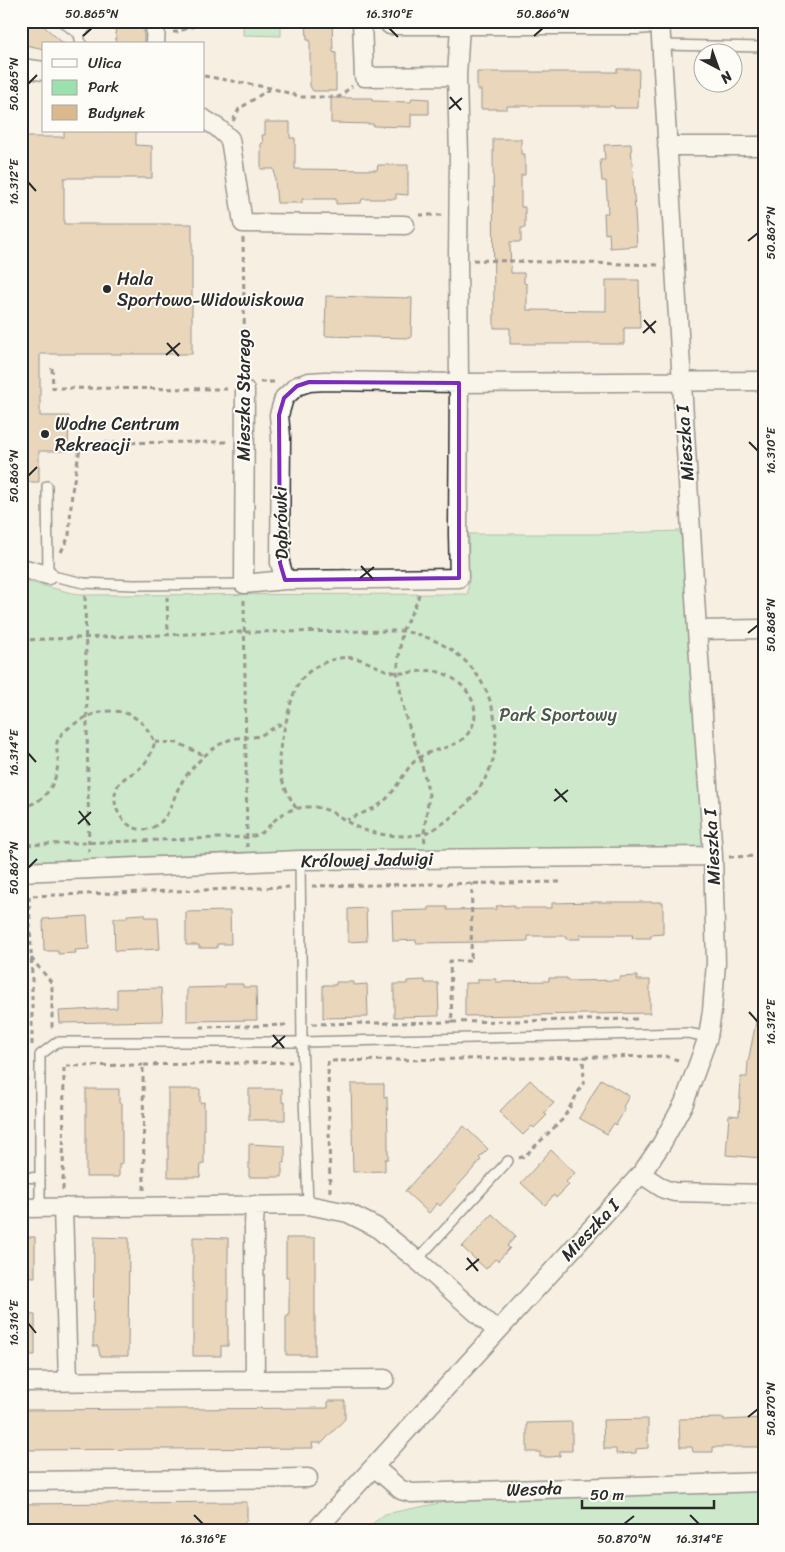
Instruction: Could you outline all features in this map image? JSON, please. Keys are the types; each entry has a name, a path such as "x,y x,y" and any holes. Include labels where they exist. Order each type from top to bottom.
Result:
{"street":[{"path":"155,42 156,21"},
{"path":"362,21 364,77 457,76"},
{"path":"390,25 637,25 660,22"},
{"name":"Mieszka I","path":"315,1531 641,1174 661,1145 684,1103 708,1037 716,963 713,856 681,382 660,22"},
{"path":"460,25 457,76 460,383"},
{"path":"21,68 42,71"},
{"path":"205,121 218,128 230,139 243,224 400,225"},
{"path":"667,146 764,146"},
{"path":"297,386 310,382 325,381 460,383 764,381"},
{"name":"Dąbrówki","path":"297,386 284,398 279,415 281,437 280,563 285,580 459,578 460,383"},
{"name":"Mieszka Starego","path":"244,584 245,386"},
{"path":"21,568 48,574"},
{"path":"244,584 285,580"},
{"path":"697,630 764,629"},
{"name":"Królowej Jadwigi","path":"21,872 300,860 713,856"},
{"path":"641,1174 664,1189 674,1192 764,1194"},
{"path":"63,1202 68,1382"},
{"path":"21,1208 40,1208 63,1202 308,1205 348,1212 376,1227 418,1260 496,1332"},
{"path":"254,1379 255,1205"},
{"path":"21,1382 384,1379"},
{"name":"Wesoła","path":"374,1467 401,1490 412,1494 764,1482"},
{"path":"21,1481 308,1478"}],"lane":[{"path":"62,21 80,39 93,21"},
{"path":"661,45 764,47"},
{"path":"47,486 48,574 84,583 244,584"},
{"path":"300,860 302,1042 308,1205"},
{"path":"40,1208 40,1056 57,1042 302,1042 688,1033 708,1037"},
{"path":"418,1260 508,1161"},
{"path":"21,1177 40,1178"}],"path":[{"path":"170,32 177,32 208,21"},
{"path":"205,76 271,88 302,97 339,97 364,77"},
{"path":"232,123 238,109 271,88"},
{"path":"400,225 405,215 458,215"},
{"name":"Mieszka Starego","path":"243,224 245,386"},
{"path":"458,259 675,266"},
{"path":"52,368 54,388 245,386 282,382 297,386"},
{"path":"48,574 69,536 72,491 81,443 244,442"},
{"path":"422,578 417,602 402,631 398,672 405,715 420,757 429,795 424,833 426,859"},
{"path":"84,583 90,869"},
{"path":"167,584 168,634"},
{"path":"244,584 248,862"},
{"path":"21,640 244,632 402,631 432,638 464,660 478,677 488,696 495,718 493,761 481,784 469,802 448,820 424,833 389,835 361,829 322,807 291,809 276,819 262,834 247,837 21,845"},
{"path":"296,808 282,784 278,756 299,683 309,672 324,662 343,658 358,658 380,668 398,672 438,671 454,678 466,689 474,702 476,718 470,731 463,740 420,757 407,770 386,800 375,808 347,820"},
{"path":"21,806 40,800 52,788 56,776 58,760 56,744 59,737 71,726 87,716 109,711 124,712 137,719 149,730 155,742 150,755 142,767 118,785 114,799 119,815 126,824 140,829 155,827 164,819 178,788 203,755 236,738 259,736 282,723 286,723"},
{"path":"155,742 178,743 203,755"},
{"path":"713,856 764,856"},
{"path":"32,1051 29,896 300,887 561,882"},
{"path":"452,1022 450,962 472,960 472,883"},
{"path":"31,958 52,983 52,1027 61,1028"},
{"path":"198,1027 640,1019"},
{"path":"330,1198 328,1061 665,1056 678,1060"},
{"path":"508,1161 526,1156 563,1119 584,1082 583,1057"},
{"path":"63,1202 64,1066 294,1062 294,1070"},
{"path":"143,1065 144,1196"},
{"path":"21,1149 22,1080 32,1080"}],"highlighted area":[{"path":"309,382 459,383 459,578 285,580 280,563 279,415 284,398 297,386"}],"green space":[{"path":"243,21 281,21 281,36 243,35"},
{"name":"Park Sportowy","path":"680,531 697,630 713,856 21,868 21,580 79,595 468,594 469,534 596,534"},
{"path":"764,1487 764,1531 363,1531 385,1514 485,1494"}],"building":[{"path":"21,21 38,21 62,42 42,42 42,49 21,44"},
{"path":"115,21 144,21 144,42 116,42"},
{"path":"306,21 332,21 333,52 336,53 336,91 313,91 310,86 310,40 307,40"},
{"path":"617,69 639,69 638,108 614,108 614,106 507,106 507,109 481,109 481,90 477,90 477,72 617,72"},
{"path":"331,98 372,98 372,101 411,102 412,98 429,99 429,114 411,114 411,127 331,123"},
{"path":"265,122 290,122 290,138 295,138 295,169 377,170 378,165 408,165 408,195 396,194 396,199 362,199 361,203 336,204 336,199 302,199 302,203 277,203 274,169 261,169 261,143 263,143 262,135 265,135"},
{"name":"Hala Sportowo-Widowiskowa","path":"64,132 136,132 136,145 152,146 152,178 64,178 64,224 192,224 192,354 40,354 40,416 69,416 68,451 39,451 39,482 21,482 21,145 23,137 64,137"},
{"path":"493,139 521,139 521,154 525,154 525,175 521,175 521,207 525,207 525,228 521,228 521,242 510,242 511,273 524,273 524,283 527,284 527,310 606,311 606,280 639,280 640,328 624,328 624,344 510,344 510,328 494,328"},
{"path":"631,144 637,246 610,248 609,233 605,234 604,213 608,213 606,181 602,181 600,160 605,160 604,145"},
{"path":"326,296 412,298 411,338 325,336"},
{"path":"663,902 663,934 651,935 651,938 632,938 633,935 580,935 580,939 566,939 566,936 528,936 528,941 416,943 416,940 393,941 392,911 429,910 429,907 447,907 447,910 497,909 496,906 514,905 514,908 552,908 552,903"},
{"path":"366,908 367,941 348,942 348,909"},
{"path":"230,911 231,944 217,944 217,948 199,948 199,945 186,945 186,912"},
{"path":"145,914 145,917 158,917 160,949 115,951 114,918 127,918 127,915"},
{"path":"87,916 89,949 75,950 76,953 58,954 58,951 44,951 43,919"},
{"path":"637,976 637,980 650,980 650,1013 465,1016 465,983 478,983 478,979 496,979 496,982 549,981 549,978 567,978 567,981 620,980 620,977"},
{"path":"425,980 425,983 438,983 439,1016 394,1017 394,984 407,984 407,981"},
{"path":"336,982 354,982 354,985 367,984 368,1017 323,1018 323,985 336,985"},
{"path":"225,984 243,984 243,987 256,987 257,1020 187,1021 187,988 225,987"},
{"path":"161,988 163,1021 60,1023 59,1011 117,1008 117,989"},
{"path":"757,1017 764,1018 764,1128 761,1158 726,1155 729,1115 739,1116 741,1077 747,1077"},
{"path":"601,1079 629,1096 623,1107 625,1109 616,1125 614,1123 607,1134 579,1118"},
{"path":"530,1080 554,1103 544,1113 547,1115 534,1128 532,1126 523,1135 499,1112"},
{"path":"351,1084 384,1084 384,1097 387,1097 388,1138 388,1159 385,1159 385,1171 353,1172"},
{"path":"86,1089 119,1089 119,1103 122,1103 122,1164 119,1164 119,1177 86,1177"},
{"path":"168,1089 200,1089 200,1103 204,1102 204,1164 201,1164 200,1177 168,1177"},
{"path":"249,1089 282,1089 282,1102 285,1102 285,1120 249,1120"},
{"path":"464,1126 488,1149 479,1158 481,1160 440,1206 437,1203 429,1213 405,1191"},
{"path":"249,1144 285,1146 285,1163 282,1163 282,1177 249,1177"},
{"path":"551,1150 575,1173 566,1182 569,1185 556,1198 554,1195 545,1205 521,1183"},
{"path":"492,1214 516,1236 507,1246 510,1248 498,1261 495,1259 486,1269 462,1247"},
{"path":"21,1237 35,1237 35,1277 21,1276"},
{"path":"94,1237 129,1238 128,1356 100,1356 98,1346 93,1346"},
{"path":"193,1237 228,1238 228,1346 221,1346 221,1356 193,1356"},
{"path":"286,1238 315,1238 315,1355 286,1355 289,1277 286,1277"},
{"path":"21,1314 35,1315 35,1355 21,1355"},
{"path":"328,1401 345,1401 345,1419 322,1443 312,1443 313,1448 21,1450 21,1410 328,1408"},
{"path":"724,1418 724,1420 764,1418 764,1447 713,1447 713,1452 693,1452 692,1447 680,1447 679,1419"},
{"path":"648,1419 648,1448 636,1449 636,1453 616,1454 616,1449 604,1449 603,1420"},
{"path":"572,1422 572,1451 560,1451 560,1456 550,1457 540,1457 540,1452 527,1452 527,1423"},
{"path":"247,1502 247,1520 237,1531 21,1531 21,1504"}],"place":[{"name":"Hala Sportowo-Widowiskowa","path":"107,289"},
{"name":"Wodne Centrum Rekreacji","path":"45,434"}]}
